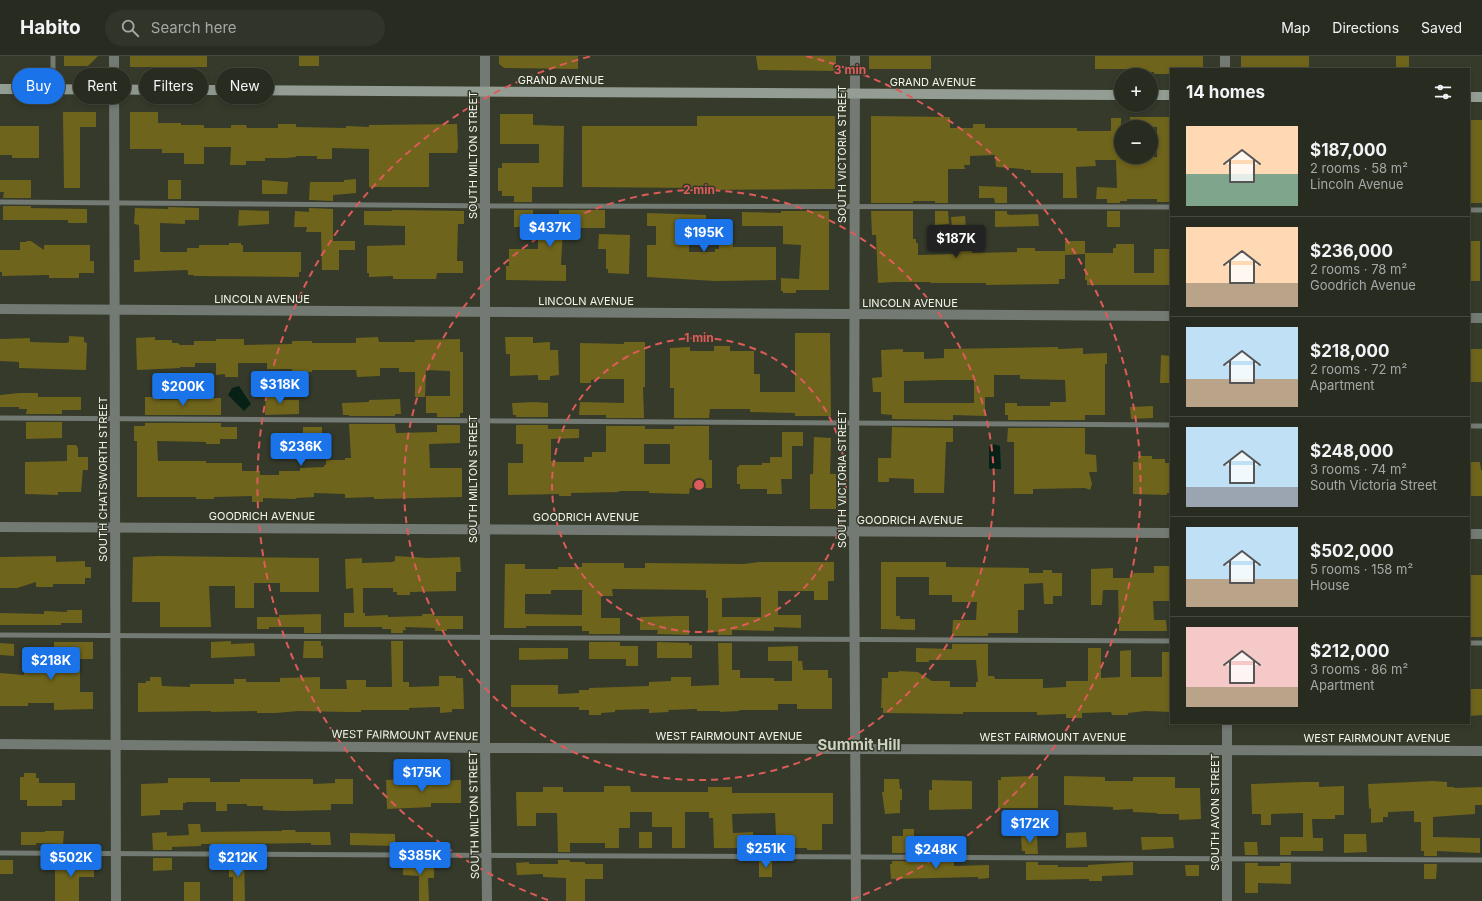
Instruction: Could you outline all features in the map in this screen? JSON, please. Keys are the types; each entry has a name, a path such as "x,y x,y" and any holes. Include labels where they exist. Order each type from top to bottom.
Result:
{"main road":[{"name":"GRAND AVENUE","path":"0,89 12,89"},
{"name":"GRAND AVENUE","path":"131,90 1114,95"},
{"path":"1158,95 1170,95"},
{"path":"1470,97 1482,97"}],"street":[{"name":"SOUTH CHATSWORTH STREET","path":"114,56 114,68"},
{"name":"SOUTH MILTON STREET","path":"485,56 485,748 487,901"},
{"name":"SOUTH VICTORIA STREET","path":"855,56 854,532 856,901"},
{"path":"1225,56 1225,68"},
{"name":"SOUTH CHATSWORTH STREET","path":"114,104 116,901"},
{"name":"LINCOLN AVENUE","path":"0,310 1170,316"},
{"path":"1470,318 1482,318"},
{"name":"GOODRICH AVENUE","path":"0,526 115,528 485,528 854,532 1170,533"},
{"path":"1470,534 1482,534"},
{"name":"SOUTH AVON STREET","path":"1227,724 1227,901"},
{"name":"WEST FAIRMOUNT AVENUE","path":"0,744 485,748 1482,750"}],"lane":[{"path":"53,58 53,68"},
{"path":"0,202 485,206 1170,207"},
{"path":"1470,210 1482,210"},
{"path":"0,418 1170,425"},
{"path":"1470,426 1482,426"},
{"path":"0,635 1170,641"},
{"path":"1470,643 1482,643"},
{"path":"0,852 116,854 1482,860"}],"shaded area":[{"path":"161,378 186,378 187,396 162,396"},
{"path":"239,386 251,404 244,411 228,395 232,388"},
{"path":"993,444 1000,446 1001,469 989,469 989,446 993,446"}],"building":[{"path":"64,56 98,56 88,66 64,66"},
{"path":"130,56 207,56 207,67 130,67"},
{"path":"299,56 319,56 319,66 299,66"},
{"path":"499,56 578,56 578,69 504,68 499,64"},
{"path":"756,56 836,56 836,71 758,70"},
{"path":"869,56 931,56 931,69 869,69"},
{"path":"1095,56 1203,56 1203,68 1170,68 1170,74 1158,74 1158,68 1095,69"},
{"path":"1241,56 1309,56 1309,68 1241,68"},
{"path":"1396,56 1409,56 1409,68 1396,68"},
{"path":"63,112 96,112 96,127 80,127 80,188 64,188"},
{"path":"130,112 158,112 158,123 204,125 204,128 231,128 231,125 246,125 247,128 278,128 278,124 296,124 296,127 346,128 346,126 369,127 369,125 457,124 458,147 457,153 429,153 429,187 369,187 369,149 332,148 332,159 317,159 317,156 296,156 286,158 265,158 265,161 246,161 246,165 230,165 231,147 204,147 204,164 184,164 184,153 162,153 162,149 130,149"},
{"path":"500,114 533,114 533,125 564,126 563,187 532,187 532,202 514,202 514,196 502,196 502,191 498,191 498,168 502,168 502,163 539,163 539,144 500,144"},
{"path":"697,116 835,116 835,189 697,190 697,188 582,187 582,126 697,126"},
{"path":"871,116 950,117 950,128 973,128 973,124 985,124 985,128 1077,128 1077,131 1111,131 1111,118 1121,118 1121,120 1114,120 1114,160 1095,160 1096,166 1076,167 1077,198 1063,198 1063,173 1031,173 1031,170 996,167 995,155 970,156 970,165 964,165 965,169 948,169 948,203 935,203 935,201 913,201 913,203 871,203"},
{"path":"1130,117 1170,117 1170,202 1157,202 1157,199 1127,199 1127,201 1120,201 1120,203 1107,203 1107,199 1096,199 1097,187 1117,188 1116,164 1158,164 1158,120 1130,120"},
{"path":"1470,120 1482,120 1482,203 1470,203"},
{"path":"0,126 39,126 39,158 12,158 12,155 0,155"},
{"path":"356,179 356,193 333,195 333,201 309,200 310,182 344,182 344,180"},
{"path":"0,180 31,180 31,198 3,198 4,192 0,192"},
{"path":"168,180 181,180 181,199 168,199"},
{"path":"262,180 288,182 287,194 262,194"},
{"path":"979,186 1007,187 1007,203 995,203 994,198 979,198"},
{"path":"3,206 87,209 87,223 68,223 68,220 3,220"},
{"path":"168,207 199,208 199,220 185,220 185,224 160,223 161,252 187,252 187,248 199,248 199,245 229,245 229,243 241,243 241,245 243,245 243,252 301,252 301,272 299,272 299,277 194,276 188,275 187,270 134,272 134,260 140,260 139,225 134,224 135,208 168,209"},
{"path":"309,208 333,209 333,241 355,241 355,250 339,250 339,270 322,270 321,232 306,232 307,227 294,227 295,211 309,212"},
{"path":"239,210 269,211 269,224 238,226"},
{"path":"514,210 533,210 533,227 514,227"},
{"path":"559,210 605,210 605,228 563,228 561,265 566,265 566,281 506,280 506,266 509,266 509,249 538,249 538,225 559,225"},
{"path":"364,211 464,211 464,224 458,224 457,261 463,261 463,273 437,273 436,279 393,279 393,276 369,277 369,273 367,273 367,246 405,245 405,226 364,225"},
{"path":"781,211 829,211 829,290 796,290 796,293 783,293 783,291 781,291 781,278 799,279 801,245 783,244 783,226 742,226 742,212 781,213"},
{"path":"871,211 913,211 913,239 916,239 916,243 918,243 918,255 954,254 954,249 962,249 962,246 972,246 972,253 1017,252 1017,248 1035,248 1035,251 1065,251 1065,279 1059,279 1059,284 986,285 986,283 878,283 876,235 872,235"},
{"path":"935,211 948,211 949,224 935,225"},
{"path":"995,211 1007,211 1007,214 1010,215 1038,214 1039,226 995,227"},
{"path":"1107,211 1120,211 1120,227 1107,227"},
{"path":"647,213 706,215 706,227 689,226 689,252 715,252 715,249 719,249 719,220 732,220 733,247 776,247 776,280 715,281 647,277 647,245 656,245 656,226 647,226"},
{"path":"965,216 966,228 952,228 951,217"},
{"path":"599,234 630,235 629,274 608,273 608,269 606,269 606,249 598,249"},
{"path":"31,241 44,250 44,245 90,245 90,261 94,261 94,273 79,273 79,278 49,278 49,275 2,276 2,272 0,272 0,250 20,250 20,242"},
{"path":"1065,241 1085,241 1085,254 1065,255"},
{"path":"1470,241 1480,241 1480,281 1470,281"},
{"path":"1116,244 1134,244 1134,273 1154,273 1154,249 1170,249 1170,285 1087,285 1087,280 1085,280 1085,253 1113,253 1113,248 1116,248"},
{"path":"795,333 830,333 831,416 795,416 795,413 750,412 750,409 710,409 709,418 674,418 674,388 670,388 670,348 690,347 690,351 714,351 714,346 730,346 730,351 754,351 754,374 760,374 760,392 795,392"},
{"path":"69,336 84,337 84,342 87,343 86,370 19,368 19,362 0,361 0,339 30,338 30,342 66,343 69,342"},
{"path":"155,337 155,340 172,340 172,343 178,343 180,345 194,345 194,341 216,341 216,339 244,339 244,345 292,344 292,341 312,341 312,343 356,343 356,338 378,337 379,342 415,342 415,340 460,339 460,352 463,352 463,413 460,413 460,417 437,417 437,413 426,413 426,396 450,396 450,371 426,370 425,397 415,397 415,372 399,372 399,368 380,368 380,376 357,377 356,370 312,370 312,372 308,372 308,377 294,377 294,372 292,372 292,369 267,369 267,363 238,363 238,377 225,377 225,374 216,375 216,363 195,363 195,367 137,370 136,338"},
{"path":"505,337 533,337 533,343 550,342 550,350 558,350 559,375 550,376 550,380 538,380 538,375 510,376 510,354 506,354"},
{"path":"624,342 645,342 645,387 643,387 644,418 606,418 606,415 579,415 580,402 624,403 624,379 600,379 591,380 591,383 580,383 580,343 624,344"},
{"path":"1058,347 1058,349 1083,348 1083,354 1107,353 1107,364 1105,364 1105,415 1085,415 1085,420 1008,420 1008,415 1005,415 1005,403 1017,403 1017,406 1050,406 1050,402 1066,402 1065,380 1020,379 1020,375 994,375 994,397 985,397 985,416 953,415 953,420 892,419 892,415 881,414 881,392 873,392 872,378 882,377 881,350 903,349 903,352 924,352 924,359 944,358 944,349","holes":["974,380 974,403 904,403 904,381"]},
{"path":"1470,349 1482,349 1482,382 1470,382"},
{"path":"1161,355 1170,356 1170,383 1160,383"},
{"path":"266,392 282,393 282,400 299,400 299,414 265,415"},
{"path":"38,393 38,397 81,397 81,410 62,410 62,414 26,414 27,409 19,409 19,407 0,407 0,395"},
{"path":"145,397 160,397 160,400 221,398 221,415 145,415"},
{"path":"400,399 401,414 395,414 395,416 343,415 342,403"},
{"path":"512,403 548,403 548,417 516,417 516,415 513,415"},
{"path":"1153,406 1153,418 1131,419 1130,407"},
{"path":"26,422 62,422 62,438 26,439"},
{"path":"145,423 221,423 221,427 237,427 237,439 220,439 220,444 206,444 206,442 157,441 158,461 242,463 242,471 260,471 260,475 279,475 279,471 300,471 300,468 324,467 324,465 326,465 326,460 345,460 345,458 351,458 349,424 395,424 396,433 437,432 437,425 460,425 460,443 429,444 430,468 462,468 462,497 374,499 374,497 345,498 345,494 314,493 314,497 296,499 263,498 263,502 252,502 252,496 214,497 214,499 196,499 196,497 137,497 137,441 134,441 134,426 145,426"},
{"path":"516,425 548,425 548,429 579,429 579,438 551,439 551,461 584,462 584,457 592,457 592,452 606,452 606,426 645,426 645,429 674,429 674,426 709,426 709,460 712,460 712,488 690,488 689,494 649,493 649,491 619,491 571,493 571,496 559,496 559,494 508,495 508,463 523,463 523,444 516,444","holes":["644,444 670,444 670,464 644,464"]},
{"path":"303,427 322,427 322,440 303,440"},
{"path":"892,427 953,428 953,442 946,442 944,493 914,493 914,479 889,478 889,482 878,482 878,458 891,458"},
{"path":"1008,428 1085,428 1085,454 1096,455 1097,472 1089,472 1092,484 1090,490 1085,488 1033,489 1033,494 1014,494 1014,442 1007,442"},
{"path":"782,432 803,432 803,446 792,446 792,479 781,479 782,494 767,494 767,489 740,489 740,484 737,484 737,467 739,467 739,465 762,465 762,463 770,463 770,457 782,457"},
{"path":"814,437 831,438 830,474 836,474 836,509 810,509 810,474 813,474"},
{"path":"67,445 76,445 78,448 78,457 88,457 88,470 83,470 81,492 58,492 58,495 25,494 25,462 67,461"},
{"path":"1138,456 1152,456 1152,459 1165,459 1165,463 1170,463 1170,493 1167,493 1167,495 1133,494 1133,462 1138,462"},
{"path":"1470,462 1480,462 1482,470 1482,496 1470,496"},
{"path":"56,556 56,562 85,561 85,567 91,567 91,578 85,578 85,584 53,584 53,587 36,587 36,582 17,588 0,588 0,557"},
{"path":"395,556 428,558 460,557 461,572 456,572 456,591 410,592 410,595 397,595 397,592 393,592 393,588 363,588 363,613 365,613 365,616 388,615 388,617 422,616 422,614 434,614 434,616 463,616 463,629 435,631 435,628 405,627 406,630 403,630 403,633 391,633 391,629 382,629 382,627 344,627 344,613 354,613 353,588 346,589 345,559 362,558 362,563 392,562 395,561"},
{"path":"133,557 319,558 319,592 280,592 280,583 254,583 254,608 235,608 235,586 209,586 211,627 160,627 160,602 132,602"},
{"path":"759,562 834,562 834,581 828,581 828,600 814,600 814,591 778,591 778,615 801,615 801,628 774,627 774,631 732,630 732,635 718,635 718,632 708,631 708,598 706,598 706,590 612,589 613,596 601,596 601,618 620,618 620,634 589,634 589,631 582,631 582,626 526,626 526,628 504,628 505,564 525,564 525,569 558,569 558,567 582,567 582,563 624,563 624,568 645,568 645,563 744,564","holes":["551,590 582,590 582,615 525,614 525,594 551,594","761,597 761,617 722,617 722,598"]},
{"path":"881,562 946,562 946,567 1029,568 1029,573 1043,573 1043,570 1052,570 1052,573 1062,573 1062,596 1053,596 1053,604 1044,604 1043,583 1024,584 1024,610 1018,610 1018,633 988,633 988,636 952,636 953,620 976,620 977,602 952,602 952,595 929,595 929,577 896,577 896,616 900,616 900,619 915,619 915,630 881,629"},
{"path":"1154,566 1170,566 1170,601 1153,601 1154,620 1166,620 1167,631 1119,631 1118,590 1103,590 1102,605 1091,605 1091,569 1113,568 1113,578 1129,578 1134,573 1154,573"},
{"path":"1470,575 1482,575 1482,637 1470,637"},
{"path":"67,610 82,610 82,623 61,623 61,625 0,625 0,613 44,614 44,611 67,612"},
{"path":"321,614 321,633 304,633 304,627 269,627 269,629 257,629 257,617"},
{"path":"689,616 689,635 657,634 658,630 640,630 640,617"},
{"path":"231,641 231,644 254,643 255,656 211,658 211,642"},
{"path":"304,641 321,641 321,646 323,646 323,658 303,658"},
{"path":"391,641 403,641 403,682 409,682 409,687 439,686 439,676 456,676 456,678 463,678 464,709 452,709 452,712 440,713 440,707 409,708 409,710 361,710 361,712 138,712 138,683 146,683 146,681 150,681 150,677 161,677 162,686 190,687 190,684 234,684 234,679 246,679 246,682 280,682 280,678 320,677 320,689 347,689 346,680 366,680 366,687 392,687"},
{"path":"54,642 93,642 93,659 80,659 80,692 93,692 93,709 54,710 54,703 28,703 28,706 0,706 0,673 24,675 24,667 54,668"},
{"path":"589,642 620,642 620,646 638,646 638,666 626,666 626,659 589,659"},
{"path":"657,642 689,643 689,645 692,645 692,658 657,658"},
{"path":"0,643 14,644 14,656 0,655"},
{"path":"718,643 732,643 732,670 740,670 740,678 774,678 774,681 792,681 792,661 768,661 768,647 798,646 798,661 802,661 803,670 828,670 828,678 832,678 832,709 797,709 797,704 778,704 778,710 739,710 720,712 697,711 697,709 668,710 669,712 649,713 649,709 615,710 615,712 601,713 601,715 589,715 589,710 579,710 579,707 511,707 511,685 558,685 558,694 579,693 579,690 589,690 589,688 649,686 649,682 671,681 671,677 691,677 691,686 719,685"},
{"path":"952,644 988,644 988,676 994,676 995,679 1043,679 1043,688 1066,687 1066,681 1088,681 1088,648 1101,648 1101,678 1120,677 1120,651 1131,650 1131,677 1162,677 1162,652 1170,652 1170,712 1145,711 1128,713 1128,715 1112,715 1111,712 1082,713 1082,718 1066,718 1066,714 1037,715 1037,712 963,712 963,714 883,713 883,708 881,708 882,678 888,678 888,672 918,672 932,681 950,681 950,687 976,687 976,682 978,682 976,660 929,660 929,662 916,662 916,648 952,649"},
{"path":"519,648 568,648 568,659 519,660"},
{"path":"1470,689 1482,689 1482,715 1470,716"},
{"path":"24,773 36,773 36,778 39,778 39,783 75,783 75,800 62,800 62,806 27,806 27,800 20,800 20,777 24,777"},
{"path":"1038,776 1038,808 998,808 998,780 1001,780 1001,777"},
{"path":"1064,776 1105,777 1105,781 1133,781 1133,777 1175,777 1175,788 1200,788 1201,819 1179,820 1179,814 1133,812 1133,809 1113,810 1113,807 1064,805"},
{"path":"168,778 210,778 210,782 240,782 240,779 313,779 313,784 335,783 335,779 353,779 353,804 331,804 331,810 286,811 263,810 263,806 247,806 247,804 227,804 227,811 216,811 216,802 186,802 183,803 183,810 160,810 160,815 141,816 141,784 168,783"},
{"path":"433,779 433,781 461,780 461,803 431,803 431,807 387,809 386,780"},
{"path":"884,779 899,779 900,789 902,789 900,813 885,814 882,792 884,792"},
{"path":"932,780 972,781 972,809 929,810 929,790 932,790"},
{"path":"1433,781 1447,782 1447,787 1454,788 1482,787 1482,805 1475,805 1475,814 1433,817 1433,837 1480,838 1480,853 1437,851 1437,856 1424,856 1424,851 1421,851 1421,822 1414,822 1414,811 1388,812 1388,817 1383,817 1383,822 1371,823 1368,784"},
{"path":"1319,782 1319,787 1344,786 1344,815 1335,815 1335,819 1312,819 1313,838 1323,838 1323,851 1291,851 1291,855 1280,855 1280,837 1303,837 1303,813 1271,814 1271,825 1261,825 1261,814 1252,814 1251,784"},
{"path":"604,786 630,786 631,792 708,792 708,787 732,787 732,793 833,793 833,824 822,824 822,850 807,850 807,848 772,848 772,853 759,853 759,848 714,848 713,818 709,818 709,812 685,812 685,848 672,848 672,827 652,827 652,812 630,812 630,828 619,828 619,848 605,848 605,843 570,843 570,852 558,852 557,813 536,813 536,826 517,826 516,792 543,792 543,787 563,787 563,792 604,792","holes":["775,813 776,836 753,836 753,832 733,833 732,814"]},
{"path":"188,824 200,824 201,832 295,830 296,832 330,832 331,845 311,845 311,843 244,844 244,850 228,850 228,844 201,844 201,846 172,847 172,850 153,850 152,833 167,832 167,836 189,835"},
{"path":"903,829 914,829 914,844 934,844 934,839 953,839 953,854 892,853 892,836 903,836"},
{"path":"64,831 63,844 36,843 36,845 21,845 21,832"},
{"path":"639,832 652,832 652,848 639,848"},
{"path":"1086,832 1087,847 1066,848 1066,833"},
{"path":"350,833 395,834 395,846 350,845"},
{"path":"1344,834 1366,834 1367,852 1344,853"},
{"path":"1037,835 1038,854 1025,854 1025,851 1022,851 1021,836"},
{"path":"1141,837 1173,837 1174,848 1142,850"},
{"path":"1244,842 1257,842 1258,855 1245,855"},
{"path":"153,858 172,858 172,870 153,871"},
{"path":"229,858 244,858 245,901 233,901 233,877 229,877"},
{"path":"0,860 13,860 13,874 0,874"},
{"path":"55,860 94,860 94,877 79,877 79,901 55,901"},
{"path":"558,860 585,862 585,864 603,864 603,879 585,879 585,901 566,901 566,878 543,877 543,874 517,875 516,863 529,862 529,864 558,864"},
{"path":"403,861 418,861 418,865 419,862 428,862 428,865 434,865 434,878 428,878 429,901 419,901 419,876 403,875"},
{"path":"759,861 772,861 772,877 759,877"},
{"path":"892,861 954,862 954,866 989,865 989,878 891,879 890,864 892,864"},
{"path":"1026,862 1038,862 1038,865 1058,865 1058,867 1088,867 1088,865 1133,862 1133,875 1102,876 1102,881 1089,881 1089,879 1026,880"},
{"path":"1245,863 1258,863 1258,866 1280,866 1280,863 1291,863 1291,884 1258,883 1258,893 1245,893"},
{"path":"1424,864 1437,864 1436,879 1424,879"},
{"path":"1185,865 1199,865 1199,876 1186,876"},
{"path":"184,882 200,882 200,901 184,901"}],"district":[{"name":"Summit Hill","path":"859,745"}]}
